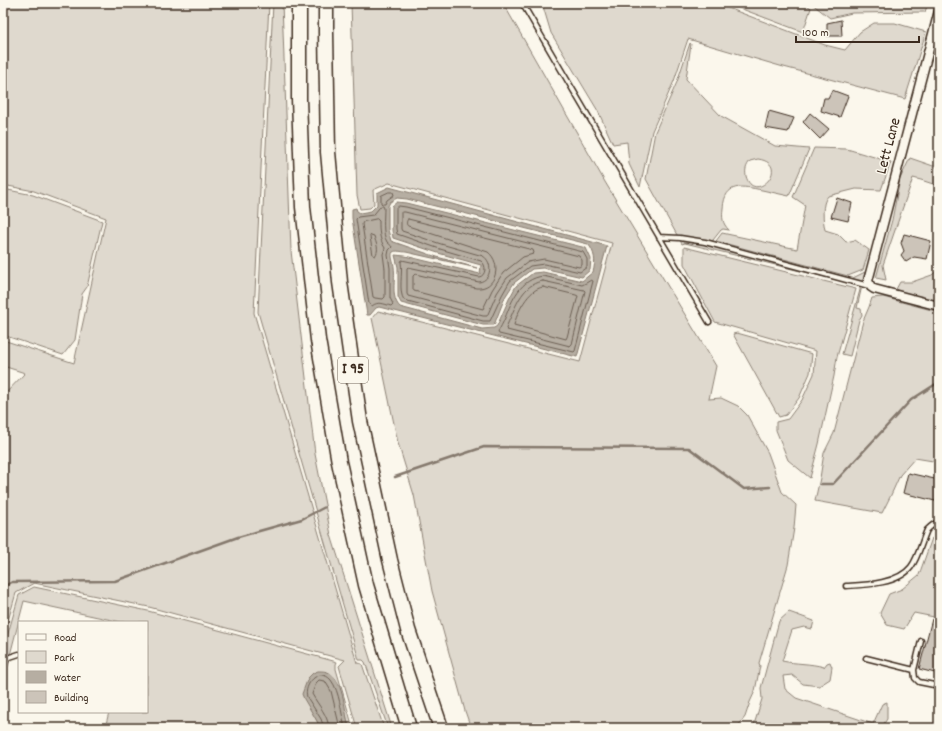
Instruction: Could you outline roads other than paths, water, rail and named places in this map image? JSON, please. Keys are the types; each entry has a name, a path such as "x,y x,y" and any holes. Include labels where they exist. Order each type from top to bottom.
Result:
{"highway":[{"name":"I 95","path":"299,3 299,98 303,207 318,340 339,462 366,585 409,728"},
{"name":"I 95","path":"326,3 329,160 340,282 360,421 390,560 408,630 441,728"}],"street":[{"name":"Lett Lane","path":"871,287 868,281 939,11"},
{"path":"871,287 880,291 939,306"}],"lane":[{"path":"522,3 709,322"},
{"path":"659,237 680,238 705,242 871,287"},
{"path":"846,586 870,585 897,578 906,572 912,567 922,539 927,530 936,522 939,522"},
{"path":"921,641 914,670 915,678 917,681 939,686"},
{"path":"3,672 7,658 18,654"},
{"path":"866,658 914,670"}],"water":[{"path":"389,187 607,246 577,357 379,307 376,308 370,315 367,315 352,218 352,209 356,208 360,213 371,211 377,205 377,193","holes":["397,198 407,199 588,244 594,257 593,272 582,281 543,272 533,273 516,286 497,326 494,328 482,329 400,307 394,293 394,265 392,255 394,251 406,252 477,268 437,257 391,241 388,230 388,206 390,202"]},
{"path":"397,202 586,248 591,259 590,270 582,277 543,268 532,269 514,283 505,297 494,325 483,325 401,303 398,297 398,267 395,255 405,256 480,274 481,265 393,238 392,206"},
{"path":"325,671 331,674 339,685 349,728 320,728 304,699 302,694 308,678 313,673"}],"waterway":[{"path":"821,484 833,484 911,400 939,382"},
{"path":"395,477 484,447 689,448 744,489 770,487"},
{"path":"3,587 12,582 115,581 238,537 302,519 325,507"}]}
